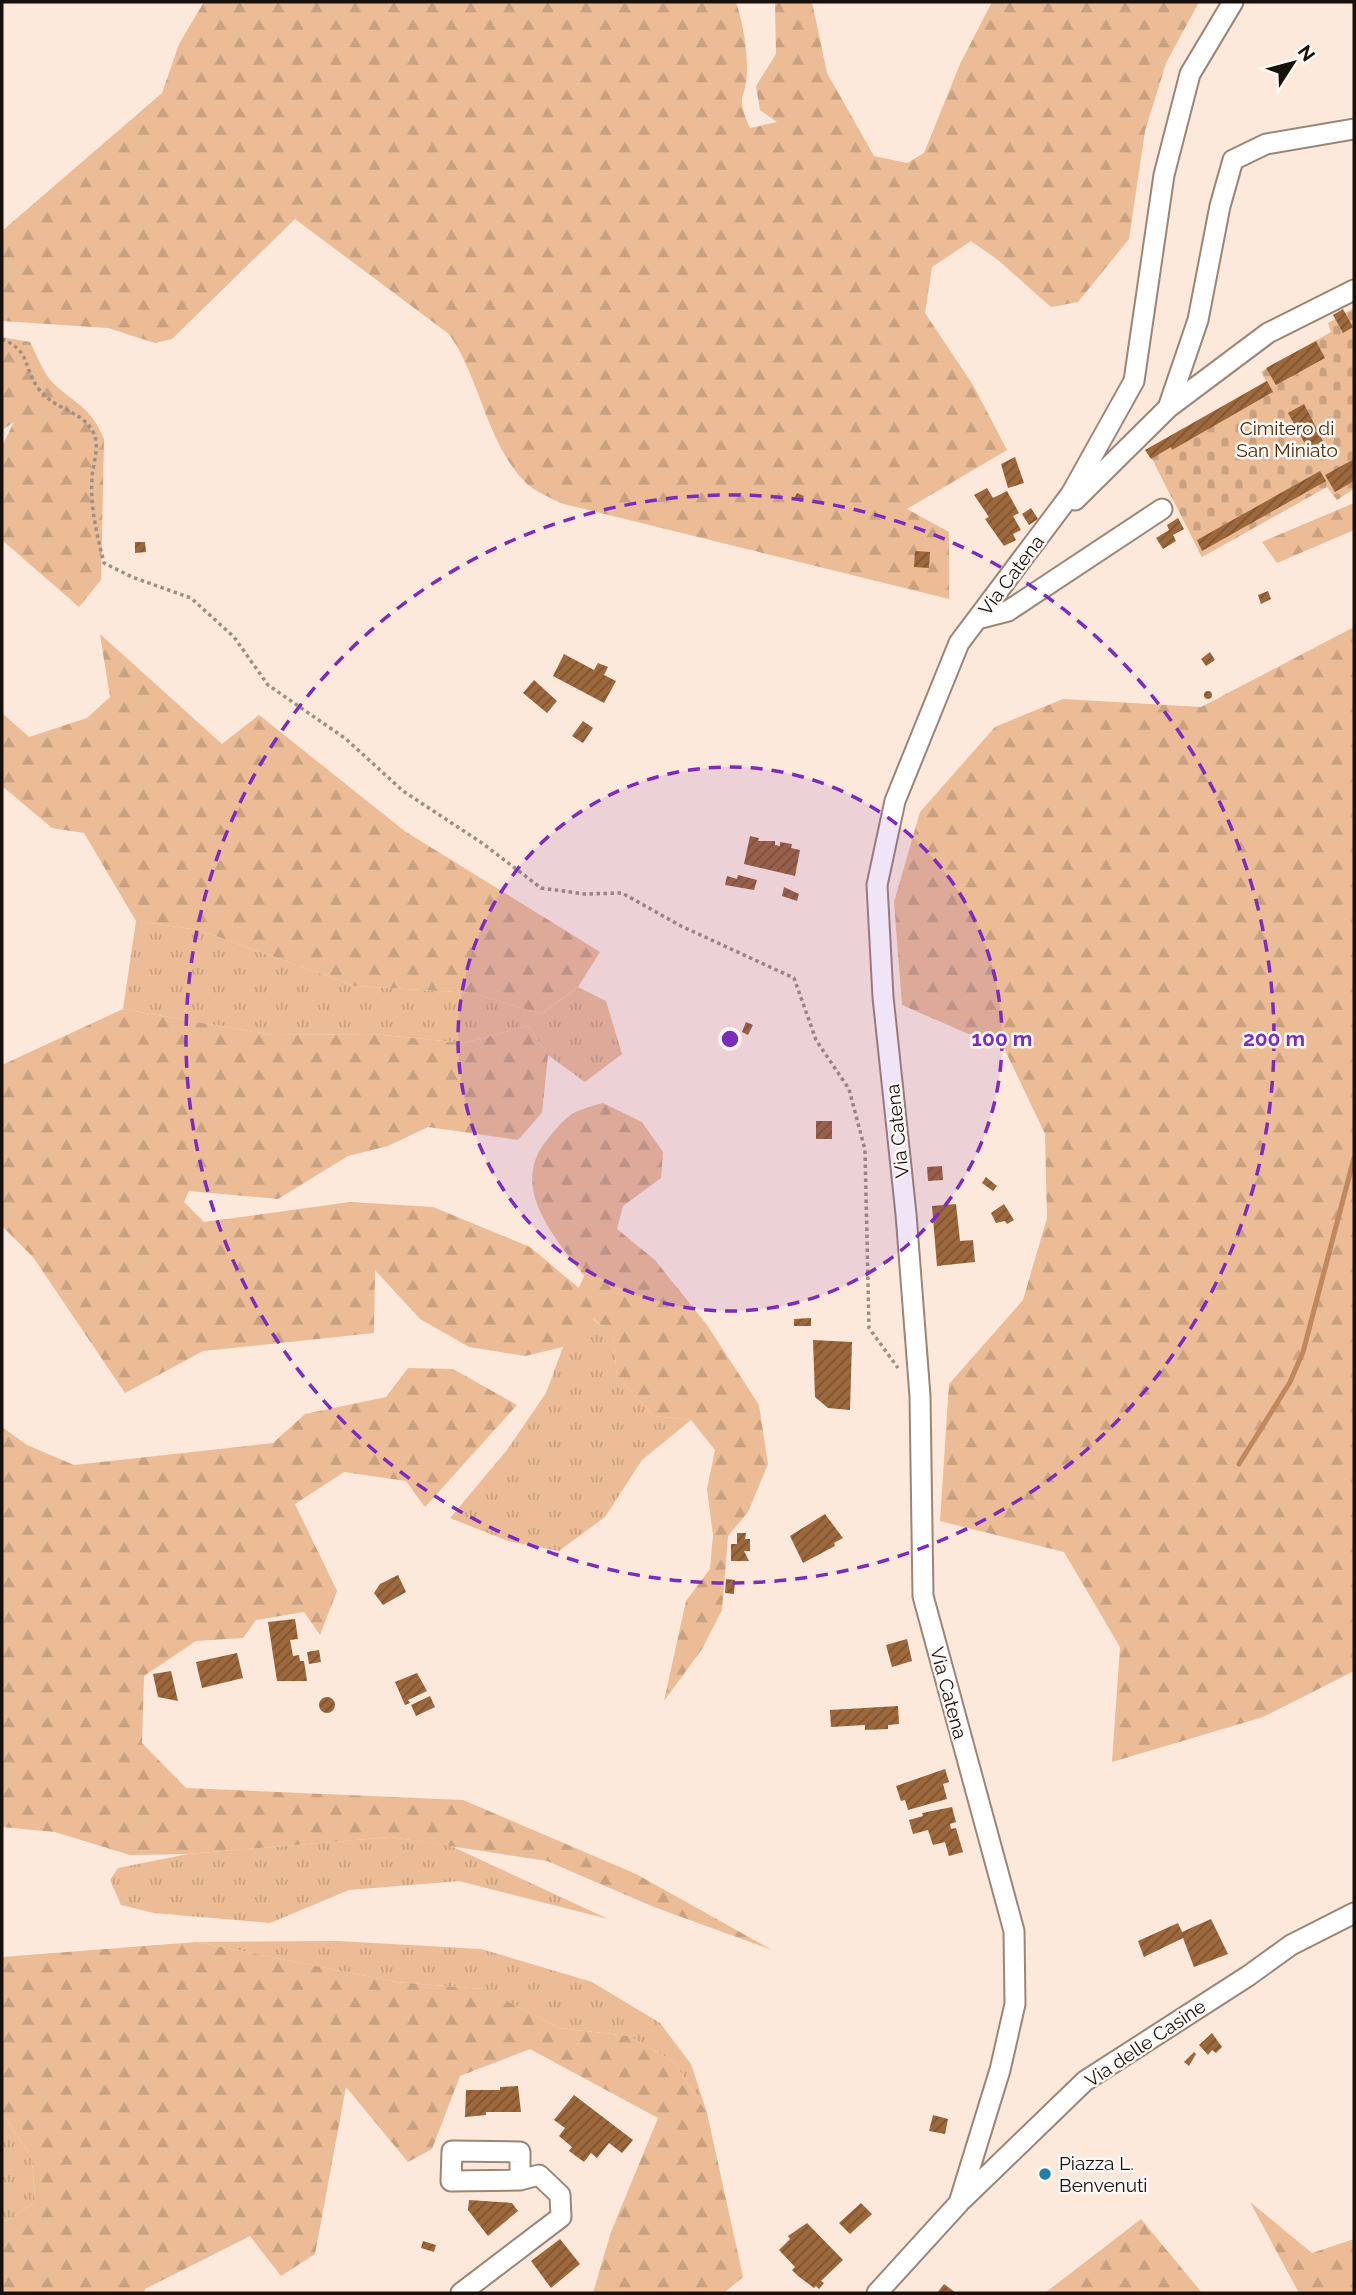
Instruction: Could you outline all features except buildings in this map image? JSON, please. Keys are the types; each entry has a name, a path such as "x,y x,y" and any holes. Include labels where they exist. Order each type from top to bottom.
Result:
{"street":[{"name":"Via Catena","path":"877,2293 959,2203 1000,2070 1015,2004 1014,1931 923,1596 920,1396 906,1214 883,997 877,885 895,801 959,643 1071,494 1134,380 1164,175 1190,75 1233,2"},
{"path":"1168,408 1198,320 1220,206 1233,160 1266,144 1354,129"},
{"path":"1046,528 1168,408 1268,333 1354,290"},
{"path":"977,619 1008,611 1162,509"},
{"name":"Via delle Casine","path":"959,2203 1085,2081 1248,1976 1291,1944 1354,1913"},
{"path":"461,2293 561,2217 560,2195 540,2175 520,2180"}],"path":[{"path":"2,339 16,345 28,362 32,380 48,402 80,417 93,431 97,449 92,478 94,521 104,563 132,577 191,598 234,637 268,685 345,739 403,791 541,888 585,894 622,893 681,926 794,978 816,1040 849,1089 865,1150 869,1328 900,1370"}],"green space":[{"path":"204,2 736,2 747,61 742,102 750,128 777,122 760,110 756,86 776,54 775,2 812,2 827,73 874,156 907,163 924,153 960,64 992,2 1199,2 1166,63 1145,131 1129,239 1078,302 1051,307 998,260 971,241 932,267 925,313 973,385 1007,450 907,509 949,532 949,599 560,503 535,489 513,468 502,450 469,371 449,334 295,219 172,339 155,343 108,328 2,321 2,231 162,93 179,44"},
{"name":"Cimitero di San Miniato","path":"1354,308 1354,489 1337,500 1327,487 1202,557 1148,451 1266,381 1261,372 1331,332 1328,323"},
{"path":"2,337 30,342 48,377 89,414 104,439 101,580 79,607 2,540 2,446 14,422 2,430"},
{"path":"1354,503 1354,530 1277,563 1262,542"},
{"path":"1354,627 1354,1671 1263,1717 1112,1762 1120,1647 1064,1552 940,1521 949,1384 1023,1300 1047,1218 1045,1134 1005,1050 902,1005 894,902 920,812 995,727 1063,699 1201,707"},
{"path":"100,634 222,744 259,715 406,832 600,952 578,987 541,1014 472,993 355,986 199,930 136,921 84,833 52,828 2,786 2,713 29,737 87,718 110,697"},
{"path":"136,921 199,930 355,986 472,993 541,1014 578,987 606,1001 622,1054 585,1082 548,1055 528,1026 463,1043 373,1034 272,1035 123,1009"},
{"path":"123,1009 272,1035 373,1034 463,1043 528,1026 548,1055 542,1113 518,1140 428,1127 388,1146 348,1156 278,1199 189,1191 184,1202 204,1222 350,1202 433,1207 530,1247 579,1288 584,1276 549,1228 534,1193 532,1176 536,1158 560,1124 583,1109 603,1103 642,1122 663,1152 661,1178 623,1206 617,1229 655,1260 707,1325 759,1405 768,1464 748,1512 728,1536 722,1610 702,1649 664,1701 686,1601 710,1569 713,1535 707,1489 715,1450 691,1420 654,1416 617,1377 613,1336 594,1319 563,1347 525,1356 469,1347 420,1319 375,1270 374,1333 203,1351 125,1393 33,1257 2,1226 2,1065"},
{"path":"593,1319 613,1335 617,1377 654,1416 691,1420 642,1460 605,1517 559,1551 508,1541 450,1518 507,1450 546,1393 563,1347"},
{"path":"408,1368 453,1369 517,1405 425,1507 406,1481 344,1472 295,1504 337,1591 320,1635 304,1612 256,1620 243,1638 196,1641 144,1676 142,1743 186,1788 463,1800 636,1874 772,1950 654,1907 547,1861 391,1837 188,1854 130,1855 55,1832 2,1827 2,1427 27,1445 74,1465 273,1443 305,1414 386,1397"},
{"path":"391,1837 451,1846 608,1919 459,1881 349,1890 270,1923 154,1913 121,1905 110,1880 118,1868 188,1854"},
{"path":"338,1941 481,1949 592,1982 660,2023 691,2064 707,2113 674,2062 629,2036 559,2028 483,1989 396,1982 197,1942"},
{"path":"197,1942 396,1982 484,1989 559,2028 629,2036 674,2062 707,2113 743,2277 724,2293 593,2293 611,2232 658,2118 530,2049 460,2076 432,2149 408,2162 346,2087 315,2254 281,2276 250,2236 145,2289 144,2293 2,2293 2,2220 7,2221 35,2202 32,2158 2,2113 2,1957"},
{"path":"2,2113 32,2158 35,2202 7,2221 2,2220"},
{"path":"1250,2202 1312,2253 1354,2239 1354,2293 1299,2293"},
{"path":"1141,2219 1202,2293 1045,2293"}],"waterway":[{"path":"1239,1464 1290,1382 1303,1352 1354,1158"}],"place":[{"name":"Piazza L. Benvenuti","path":"1045,2174"}]}
